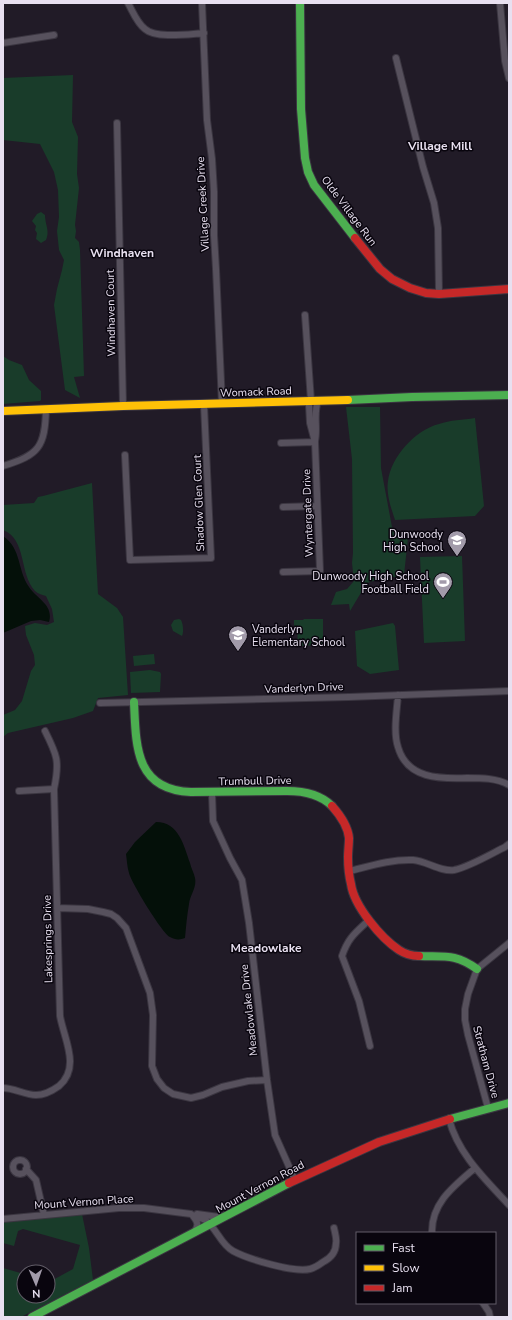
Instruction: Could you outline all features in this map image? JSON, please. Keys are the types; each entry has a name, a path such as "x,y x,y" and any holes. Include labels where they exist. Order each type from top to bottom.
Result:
{"street":[{"path":"128,3 144,29 150,33 161,35 204,33"},
{"name":"Village Creek Drive","path":"202,3 207,120 212,159 214,192 214,235 222,404"},
{"name":"Olde Village Run","path":"300,3 303,145 308,172 314,185 380,269 392,279 410,288 426,293 438,294 509,288"},
{"path":"500,3 506,33 505,61 509,78"},
{"path":"3,43 54,35"},
{"path":"396,58 434,203 438,228 438,294"},
{"name":"Windhaven Court","path":"117,123 123,406"},
{"path":"305,315 312,401"},
{"name":"Womack Road","path":"3,412 123,406 204,405 509,395"},
{"name":"Wyntergate Drive","path":"283,572 320,571 315,442 310,423 316,407 312,401 309,405 313,412"},
{"name":"Shadow Glen Court","path":"125,455 130,560 211,558 204,405"},
{"path":"3,466 20,461 30,456 38,448 45,433 46,409"},
{"path":"281,443 315,442"},
{"path":"283,507 317,506"},
{"name":"Vanderlyn Drive","path":"100,703 509,691"},
{"path":"398,695 396,736 398,747 404,760 411,768 431,778 483,778 504,782 509,785"},
{"name":"Trumbull Drive","path":"134,702 137,746 146,771 155,781 164,787 175,790 212,793 287,790 316,795 328,802 343,821 348,836 348,860 351,888 369,920 400,952 407,955 426,957 452,957 468,963 477,969"},
{"name":"Lakesprings Drive","path":"3,1088 12,1088 36,1095 47,1093 62,1083 71,1066 70,1053 62,1029 60,1016 54,789 58,762 45,731"},
{"path":"19,791 54,789"},
{"name":"Meadowlake Drive","path":"212,793 213,821 242,880 249,923 267,1080 275,1135 295,1180"},
{"path":"350,871 387,862 408,860 422,861 438,867 453,870 505,848 509,844"},
{"path":"57,908 88,909 111,914 126,928 150,993 153,1015 152,1066 157,1079 164,1088 173,1094 191,1098 222,1087 248,1081 267,1080"},
{"path":"369,920 350,938 346,944 342,956 359,1000 370,1046"},
{"path":"477,969 509,943"},
{"name":"Stratham Drive","path":"477,969 468,994 465,1009 465,1020 471,1050 488,1108"},
{"name":"Mount Vernon Road","path":"32,1317 295,1180 379,1142 449,1118 509,1103"},
{"path":"449,1118 460,1147 475,1168 509,1205"},
{"path":"432,1232 434,1214 438,1205 448,1192 475,1168"},
{"path":"26,1170 36,1180 44,1215"},
{"name":"Mount Vernon Place","path":"3,1219 120,1208 144,1208 192,1215 206,1220 210,1225"},
{"path":"192,1215 219,1217 230,1215"},
{"path":"192,1215 198,1223 194,1232"},
{"path":"210,1225 225,1244 232,1250 245,1257 276,1266 300,1270 309,1269 327,1260 334,1253 337,1243 334,1228"},
{"path":"484,1304 489,1312 490,1317"}],"green space":[{"path":"73,75 72,122 78,137 77,174 79,188 75,238 79,242 80,250 84,376 74,377 80,398 65,390 54,305 64,260 59,250 57,231 59,217 58,190 54,172 40,144 3,140 3,78"},
{"path":"41,212 45,215 48,233 46,240 41,243 36,239 36,226 32,221 37,214"},
{"path":"3,356 22,365 29,380 41,391 40,401 3,404"},
{"path":"346,407 380,407 381,468 392,527 408,538 404,575 369,582 350,611 349,604 331,605 336,592 347,589 354,581 352,563 352,459"},
{"path":"475,418 484,506 475,516 395,520 389,501 388,481 390,472 399,454 413,438 430,427 448,422"},
{"path":"92,483 98,594 117,608 123,617 128,695 98,698 93,711 73,718 8,733 3,737 3,715 15,710 22,701 31,671 35,665 34,655 26,635 25,626 35,623 47,625 54,622 52,609 46,596 36,592 30,584 16,541 11,535 3,530 3,505 34,503 38,497"},
{"name":"Dunwoody High School Football Field","path":"462,556 465,641 424,643 420,557"},
{"path":"323,619 323,645 298,646 297,626 294,626 294,620"},
{"path":"174,620 181,620 183,626 182,636 173,631 171,625"},
{"path":"393,623 395,626 399,670 370,674 357,666 355,631"},
{"path":"154,654 155,664 134,666 133,656"},
{"path":"150,670 160,672 161,674 160,692 131,693 130,672"},
{"path":"82,1214 89,1248 93,1280 56,1299 56,1278 73,1269 80,1245 23,1229 18,1231 14,1246 3,1243 3,1221"},
{"path":"3,1268 16,1272 16,1304 46,1304 21,1317 7,1317 3,1315"}],"shaded area":[{"path":"3,536 13,547 29,587 47,607 50,616 49,622 40,620 31,621 3,633"},
{"path":"156,822 164,823 175,830 183,843 195,878 195,885 188,908 185,938 181,939 170,937 160,927 147,907 129,873 126,854 135,842"}],"traffic: fast":[{"path":"300,3 301,109 305,158 308,172 314,185 355,238"},
{"path":"348,400 509,395"},
{"path":"134,702 136,734 142,763 149,774 159,783 173,789 191,792 300,792 317,796 332,806"},
{"path":"419,956 443,956 456,958 477,969"},
{"path":"450,1119 509,1103"},
{"path":"32,1317 289,1183"}],"traffic: slow":[{"path":"3,411 348,400"}],"traffic: jam":[{"path":"355,238 380,269 392,279 410,288 426,293 439,294 509,289"},
{"path":"332,806 338,813 347,830 349,838 349,874 353,893 357,902 369,921 392,945 406,954 419,956"},
{"path":"289,1183 379,1142 450,1119"}],"place":[{"name":"Dunwoody High School","path":"457,557"},
{"name":"Dunwoody High School Football Field","path":"443,599"},
{"name":"Vanderlyn Elementary School","path":"238,652"}],"district":[{"name":"Village Mill","path":"440,146"},
{"name":"Windhaven","path":"122,253"},
{"name":"Meadowlake","path":"266,948"}]}
